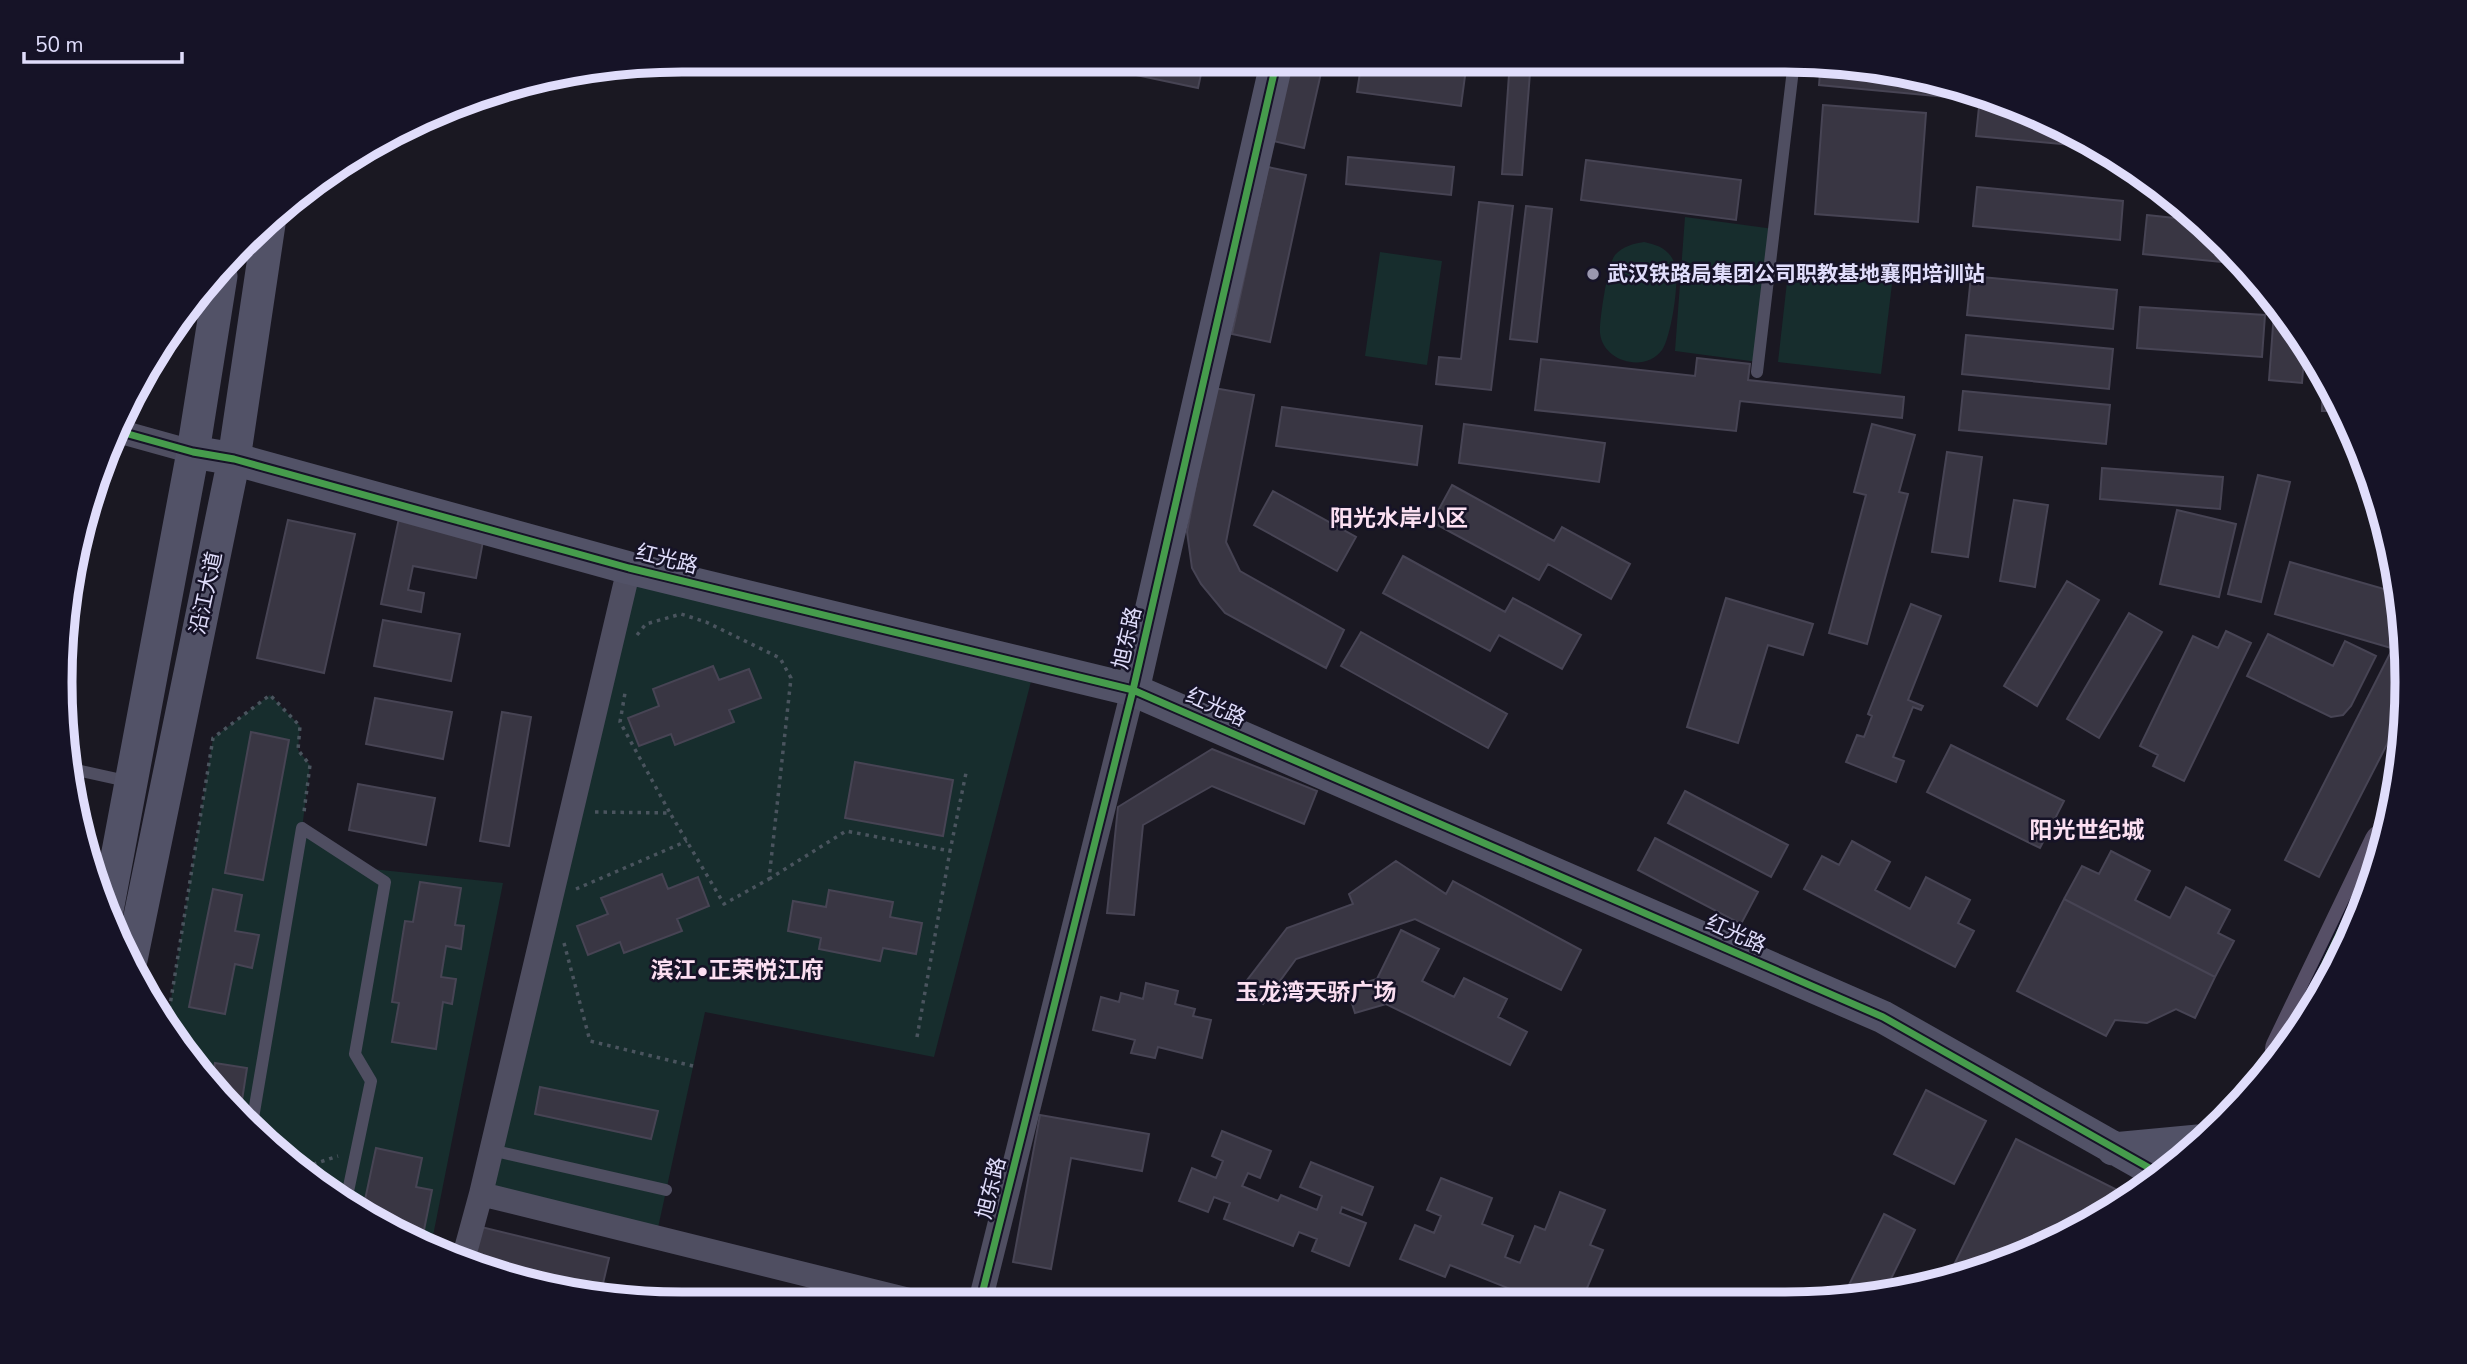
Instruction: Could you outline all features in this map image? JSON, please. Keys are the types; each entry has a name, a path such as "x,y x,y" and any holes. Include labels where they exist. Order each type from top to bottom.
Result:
{"main road":[{"path":"2325,964 2349,915"}],"street":[{"name":"旭东路","path":"982,1292 1133,690 1274,72"},
{"name":"沿江大道","path":"133,949 234,459 268,234"},
{"name":"沿江大道","path":"110,894 193,452 220,284"},
{"path":"125,433 193,452"},
{"name":"红光路","path":"193,452 234,459 629,568 1133,690 1883,1017 2151,1169"},
{"path":"466,1253 629,568"},
{"path":"2113,1149 2186,1142"},
{"path":"2113,1149 2137,1179"},
{"path":"481,1194 877,1292"}],"lane":[{"path":"1757,372 1793,72"},
{"path":"78,770 131,782"},
{"path":"254,1118 302,828 385,882 355,1054 371,1081 348,1192"},
{"path":"491,1150 666,1189"}],"path":[{"path":"633,640 646,624 681,614 706,622 780,658 790,678 790,705 769,879"},
{"path":"627,681 620,722 724,904 846,831 950,851"},
{"path":"169,1011 213,738 271,695 300,726 298,750 310,765 302,828"},
{"path":"917,1037 966,773"},
{"path":"572,811 670,813"},
{"path":"574,889 687,841"},
{"path":"563,937 590,1041 694,1066"},
{"path":"310,1165 356,1150"}],"green space":[{"path":"1685,217 1774,229 1758,362 1675,351"},
{"path":"1644,242 1662,248 1672,257 1676,269 1674,307 1669,333 1662,350 1646,361 1626,361 1616,357 1603,343 1600,327 1604,292 1615,255 1625,247"},
{"path":"1380,252 1442,261 1427,365 1365,356"},
{"path":"1789,264 1893,276 1881,374 1778,362"},
{"path":"629,568 1035,666 934,1057 705,1012 656,1237 481,1194"},
{"path":"270,695 300,726 298,750 310,765 302,829 363,868 503,883 432,1239 343,1189 280,1141 250,1114 223,1084 169,1011 213,738"}],"building":[{"path":"1122,72 1201,72 1198,88"},
{"path":"1284,72 1321,72 1304,148 1269,140"},
{"path":"1360,72 1466,72 1461,106 1357,92"},
{"path":"1509,72 1530,72 1522,175 1502,174"},
{"path":"1820,73 1825,73 1904,83 1946,94 1946,97 1819,85"},
{"path":"1979,104 2019,118 2074,145 1976,136"},
{"path":"1823,105 1926,113 1918,222 1815,214"},
{"path":"1348,157 1454,167 1451,195 1346,184"},
{"path":"1586,160 1741,180 1736,220 1581,200"},
{"path":"1268,167 1306,175 1270,342 1232,334"},
{"path":"1977,187 2123,201 2120,240 1973,226"},
{"path":"1479,202 1513,206 1491,390 1436,384 1439,357 1461,359"},
{"path":"1526,206 1552,209 1537,342 1510,339"},
{"path":"2147,215 2182,219 2228,263 2143,254"},
{"path":"1971,276 2117,290 2113,329 1967,315"},
{"path":"2140,307 2265,315 2262,357 2137,348"},
{"path":"2274,317 2304,362 2302,383 2269,380"},
{"path":"1966,335 2113,349 2109,389 1962,374"},
{"path":"1697,358 1750,364 1748,380 1904,397 1902,418 1740,401 1736,431 1535,410 1541,359 1695,376"},
{"path":"1214,388 1254,395 1226,542 1240,571 1344,630 1326,668 1225,613 1201,584 1192,568 1187,532"},
{"path":"1963,391 2110,405 2106,444 1959,430"},
{"path":"2322,394 2331,411 2322,411"},
{"path":"1282,407 1422,426 1417,465 1276,446"},
{"path":"1464,424 1605,443 1599,482 1459,463"},
{"path":"1872,424 1915,435 1899,492 1908,494 1867,644 1829,633 1866,495 1854,492"},
{"path":"1947,452 1982,457 1968,557 1932,552"},
{"path":"2102,468 2223,477 2220,509 2100,499"},
{"path":"2258,475 2290,482 2261,602 2228,594"},
{"path":"1452,485 1554,541 1562,527 1630,564 1611,599 1548,564 1539,580 1432,522"},
{"path":"1273,491 1356,537 1337,571 1254,525"},
{"path":"2014,500 2048,505 2035,587 2000,581"},
{"path":"2177,510 2236,524 2219,597 2160,584"},
{"path":"399,518 484,536 476,578 413,566 408,590 424,593 421,612 381,604"},
{"path":"288,520 355,534 324,673 257,658"},
{"path":"1403,556 1505,612 1513,598 1581,635 1562,669 1499,635 1490,651 1383,593"},
{"path":"2290,562 2388,590 2394,638 2391,648 2275,614"},
{"path":"2067,581 2099,600 2037,706 2004,686"},
{"path":"1726,598 1813,624 1803,655 1768,645 1738,743 1687,727"},
{"path":"1911,604 1941,616 1908,700 1923,706 1921,710 1913,707 1893,757 1904,761 1896,782 1846,762 1857,735 1864,737 1872,716 1868,714"},
{"path":"2129,613 2162,632 2099,738 2067,719"},
{"path":"383,620 460,634 451,681 374,666"},
{"path":"2226,631 2251,643 2184,781 2153,766 2158,755 2140,746 2193,636 2218,648"},
{"path":"1361,632 1507,714 1488,748 1341,666"},
{"path":"2268,634 2333,666 2345,641 2376,656 2351,706 2343,715 2331,717 2247,676"},
{"path":"2394,645 2393,733 2319,877 2285,860"},
{"path":"713,666 719,680 749,669 761,698 729,710 734,722 675,745 671,734 639,746 628,718 659,706 653,689"},
{"path":"375,698 452,712 443,759 366,744"},
{"path":"502,712 531,717 509,846 480,841"},
{"path":"251,732 289,740 263,880 225,873"},
{"path":"1951,745 2064,801 2040,848 1927,792"},
{"path":"1212,749 1317,791 1304,824 1212,786 1143,825 1134,915 1107,913 1118,807"},
{"path":"855,762 953,780 943,836 845,818"},
{"path":"358,784 435,798 426,845 349,830"},
{"path":"1685,791 1788,845 1771,877 1668,823"},
{"path":"1655,838 1758,892 1741,924 1638,870"},
{"path":"1852,841 1890,862 1875,890 1910,909 1926,877 1970,900 1958,923 1974,931 1955,967 1804,889 1822,856 1839,865"},
{"path":"2111,851 2150,871 2135,900 2170,918 2186,887 2230,910 2218,933 2234,941 2215,977 2064,899 2082,866 2099,874"},
{"path":"1396,861 1446,894 1453,881 1581,950 1561,990 1415,919 1296,959 1263,1004 1238,992 1287,928 1353,904 1349,894"},
{"path":"662,874 668,889 698,877 709,906 677,919 682,931 624,953 620,942 588,955 577,926 608,914 601,898"},
{"path":"420,882 461,888 455,925 464,926 461,949 446,946 441,977 456,979 452,1004 443,1002 436,1049 392,1042 399,1003 392,1002 405,921 413,922"},
{"path":"213,889 242,895 235,931 259,935 252,968 235,964 225,1014 189,1007"},
{"path":"829,890 893,902 890,917 922,923 916,954 883,948 880,961 819,949 821,938 788,931 793,901 826,907"},
{"path":"2064,899 2215,977 2195,1018 2176,1009 2147,1023 2115,1020 2106,1036 2017,991"},
{"path":"1401,930 1439,949 1422,981 1454,997 1464,978 1507,999 1498,1017 1527,1032 1510,1065 1386,1004 1355,1013 1347,988 1377,979"},
{"path":"1146,983 1178,991 1175,1004 1195,1009 1193,1016 1211,1020 1202,1058 1158,1047 1155,1058 1131,1053 1135,1040 1093,1030 1101,997 1119,1002 1121,993 1143,999"},
{"path":"215,1063 247,1068 241,1104 223,1084 214,1072"},
{"path":"540,1087 658,1111 651,1139 535,1114"},
{"path":"1926,1090 1986,1121 1954,1184 1894,1154"},
{"path":"1040,1115 1149,1134 1142,1171 1071,1158 1051,1269 1013,1262"},
{"path":"1222,1131 1271,1151 1260,1178 1248,1173 1242,1186 1278,1201 1281,1195 1317,1210 1322,1196 1300,1187 1311,1162 1373,1187 1362,1215 1342,1207 1340,1213 1366,1223 1349,1266 1312,1251 1317,1239 1299,1232 1293,1246 1224,1219 1230,1203 1214,1197 1208,1212 1179,1201 1192,1168 1216,1178 1223,1161 1212,1156"},
{"path":"2016,1139 2120,1191 2055,1229 2019,1246 1952,1268"},
{"path":"376,1148 422,1158 416,1187 432,1190 423,1234 364,1202"},
{"path":"1441,1178 1492,1198 1482,1224 1513,1236 1505,1257 1520,1263 1535,1226 1545,1230 1560,1192 1605,1210 1590,1245 1603,1250 1585,1292 1518,1292 1450,1265 1445,1277 1400,1259 1415,1225 1434,1233 1441,1216 1427,1210"},
{"path":"1884,1214 1915,1230 1889,1283 1847,1289"},
{"path":"473,1225 609,1258 602,1287 563,1281 467,1253"},
{"path":"822,1284 852,1292 820,1292"}],"cycle path":[{"path":"982,1292 1133,690 1274,72"},
{"path":"125,433 193,452 234,459 629,568 1133,690 1883,1017 2152,1169"},
{"path":"2320,974 2353,906"}],"place":[{"name":"武汉铁路局集团公司职教基地襄阳培训站","path":"1593,274"}],"district":[{"name":"阳光水岸小区","path":"1399,518"},
{"name":"阳光世纪城","path":"2087,830"},
{"name":"滨江•正荣悦江府","path":"737,970"},
{"name":"玉龙湾天骄广场","path":"1316,992"}]}
